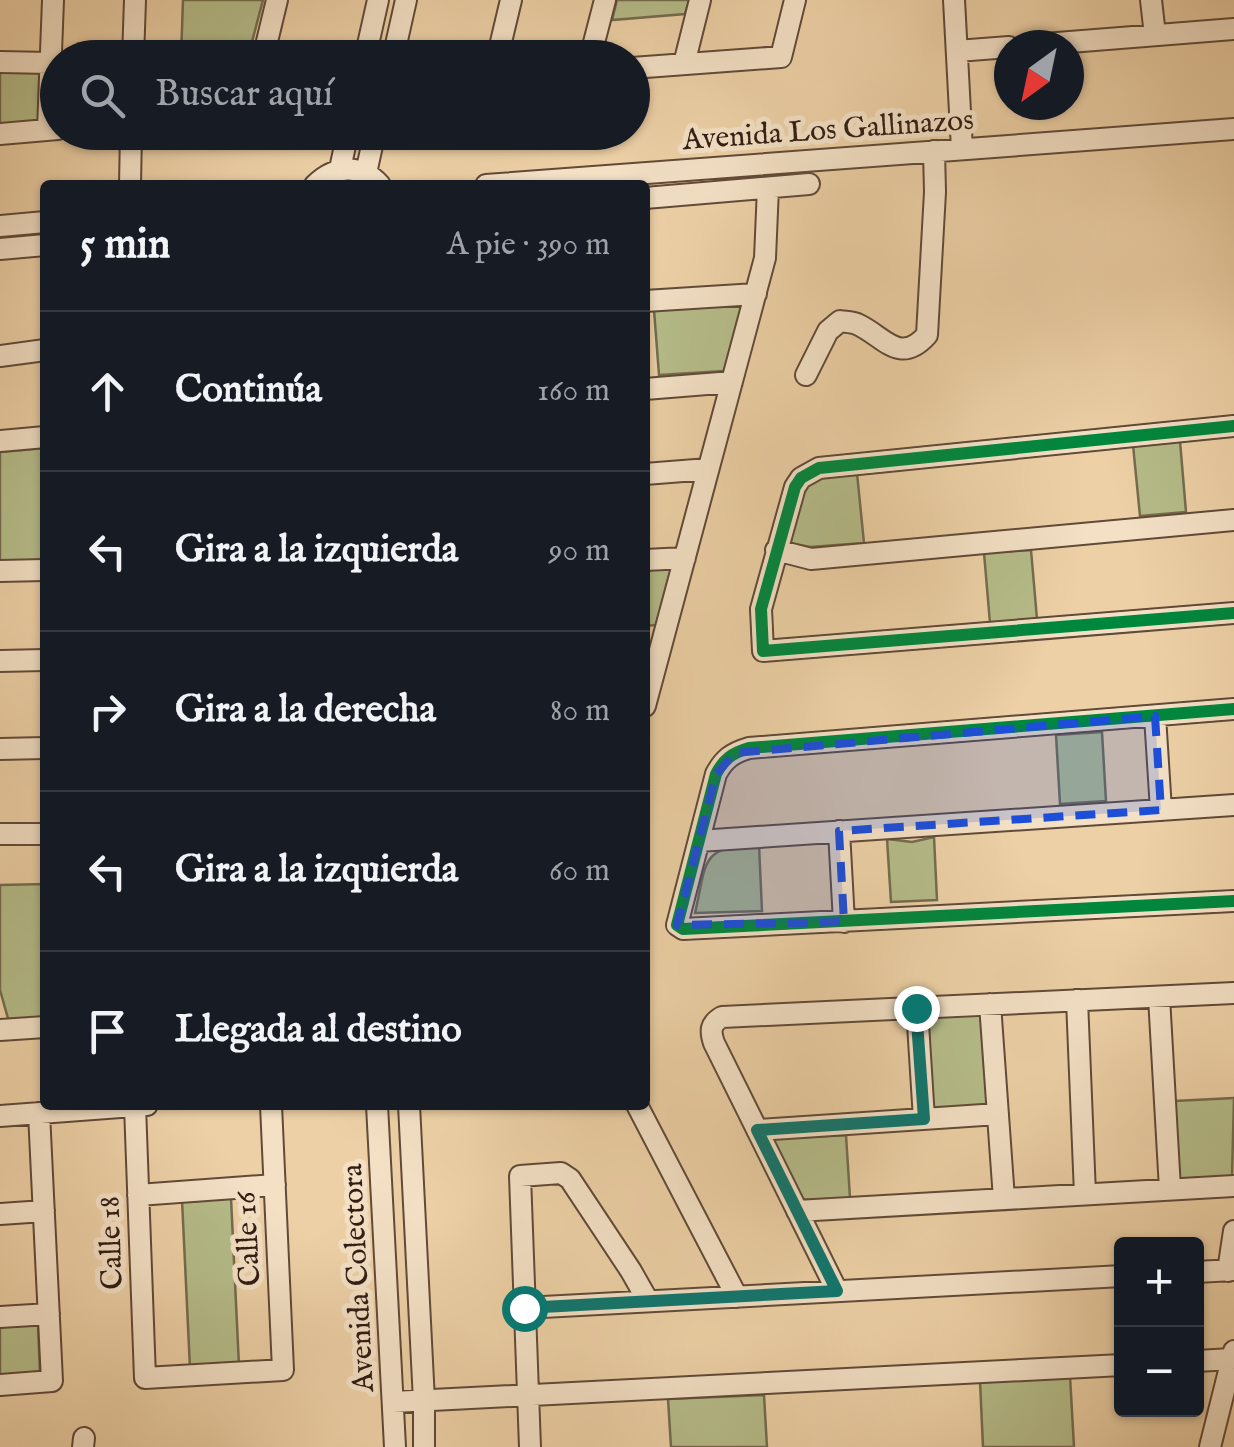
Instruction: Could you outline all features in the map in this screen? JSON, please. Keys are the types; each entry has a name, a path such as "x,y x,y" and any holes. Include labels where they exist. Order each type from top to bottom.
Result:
{"street":[{"path":"51,40 53,0"},
{"path":"134,40 135,0"},
{"path":"267,40 277,0"},
{"path":"370,40 378,0"},
{"path":"397,40 406,0"},
{"path":"501,40 511,0"},
{"path":"594,40 604,0"},
{"path":"684,64 700,0"},
{"path":"650,67 780,57 794,0"},
{"path":"954,0 962,149"},
{"path":"1152,0 1155,35"},
{"path":"1084,41 1234,29"},
{"path":"957,51 994,48"},
{"path":"0,62 40,63"},
{"name":"Avenida Los Gallinazos","path":"552,180 1234,129"},
{"path":"0,134 40,130"},
{"path":"130,150 130,180"},
{"path":"340,169 344,150"},
{"path":"321,180 340,169 354,169 373,179 374,150"},
{"path":"806,375 828,331 840,321 857,324 900,349 917,346 928,335 934,151"},
{"name":"Avenida Los Gallinazos","path":"650,198 809,184"},
{"path":"650,673 685,558 765,258 768,188"},
{"path":"0,226 40,222"},
{"path":"0,249 40,245"},
{"path":"650,301 756,294"},
{"path":"0,356 40,351"},
{"path":"650,388 732,382"},
{"path":"1234,426 819,468 809,472 795,488 761,609 763,650 1234,613"},
{"path":"0,442 40,438"},
{"path":"650,474 708,469"},
{"path":"776,550 811,558 1234,520"},
{"path":"650,560 685,558"},
{"path":"0,571 40,570"},
{"path":"0,661 40,660"},
{"path":"1234,709 735,752 722,762 716,774 677,924 683,929 1234,901"},
{"path":"1155,716 1161,810"},
{"path":"0,749 40,748"},
{"path":"699,840 1234,805"},
{"path":"839,831 844,922"},
{"path":"0,834 40,834"},
{"path":"837,1291 714,1043 712,1026 722,1016 1234,993"},
{"path":"1159,996 1170,1189"},
{"path":"1076,1000 1085,1194"},
{"path":"990,1004 1004,1199"},
{"path":"916,1008 924,1119"},
{"path":"1,1028 40,1026"},
{"path":"0,1116 81,1110"},
{"name":"Calle 18","path":"135,1110 145,1378"},
{"name":"Calle 16","path":"145,1378 283,1370 271,1110"},
{"name":"Avenida Colectora","path":"378,1110 395,1447"},
{"name":"Avenida Colectora","path":"410,1110 424,1447"},
{"path":"640,1110 736,1296"},
{"path":"0,1385 52,1381 40,1113"},
{"path":"757,1130 998,1114"},
{"path":"530,1447 520,1176 561,1173 570,1180 648,1301"},
{"path":"138,1196 275,1184"},
{"path":"797,1211 1234,1186"},
{"path":"0,1214 44,1211"},
{"path":"1204,1272 1231,1270 1234,1231"},
{"path":"524,1308 1114,1276"},
{"path":"0,1318 49,1314"},
{"path":"1204,1360 1233,1355 1210,1447"},
{"path":"394,1402 1114,1365"}],"highlighted area":[{"path":"1155,716 1161,810 839,831 844,922 677,925 716,774 735,753"}],"green space":[{"path":"183,0 263,0 252,40 182,40"},
{"path":"617,0 689,0 685,14 612,20"},
{"path":"0,68 40,69 40,119 34,126 0,129"},
{"path":"744,302 724,371 659,375 654,310"},
{"path":"1180,441 1186,512 1140,516 1133,445"},
{"path":"40,448 40,561 0,562 0,452"},
{"path":"857,473 864,543 810,547 790,543 800,499 809,485 824,478"},
{"path":"1031,550 1037,619 990,623 984,553"},
{"path":"672,565 656,625 650,626 650,567"},
{"path":"1102,732 1106,801 1060,804 1056,735"},
{"path":"934,837 937,900 891,902 887,839 912,842"},
{"path":"759,845 762,911 695,913 709,860 725,849"},
{"path":"40,884 40,1019 9,1022 0,990 0,885"},
{"path":"984,1013 990,1109 932,1112 926,1016"},
{"path":"1234,1098 1232,1176 1179,1179 1175,1101"},
{"path":"846,1135 850,1198 800,1200 769,1139"},
{"path":"231,1198 239,1366 190,1368 182,1200"},
{"path":"38,1324 40,1374 0,1377 0,1326"},
{"path":"1070,1376 1074,1447 983,1447 980,1381"},
{"path":"764,1395 767,1447 671,1447 668,1399"}],"cycle path":[{"path":"1234,426 819,468 801,478 795,487 761,609 763,651 1234,613"},
{"path":"1234,709 743,750 729,757 716,774 677,925 683,929 1234,901"}],"route":[{"path":"524,1308 837,1291 757,1130 924,1119 916,1008"}]}
